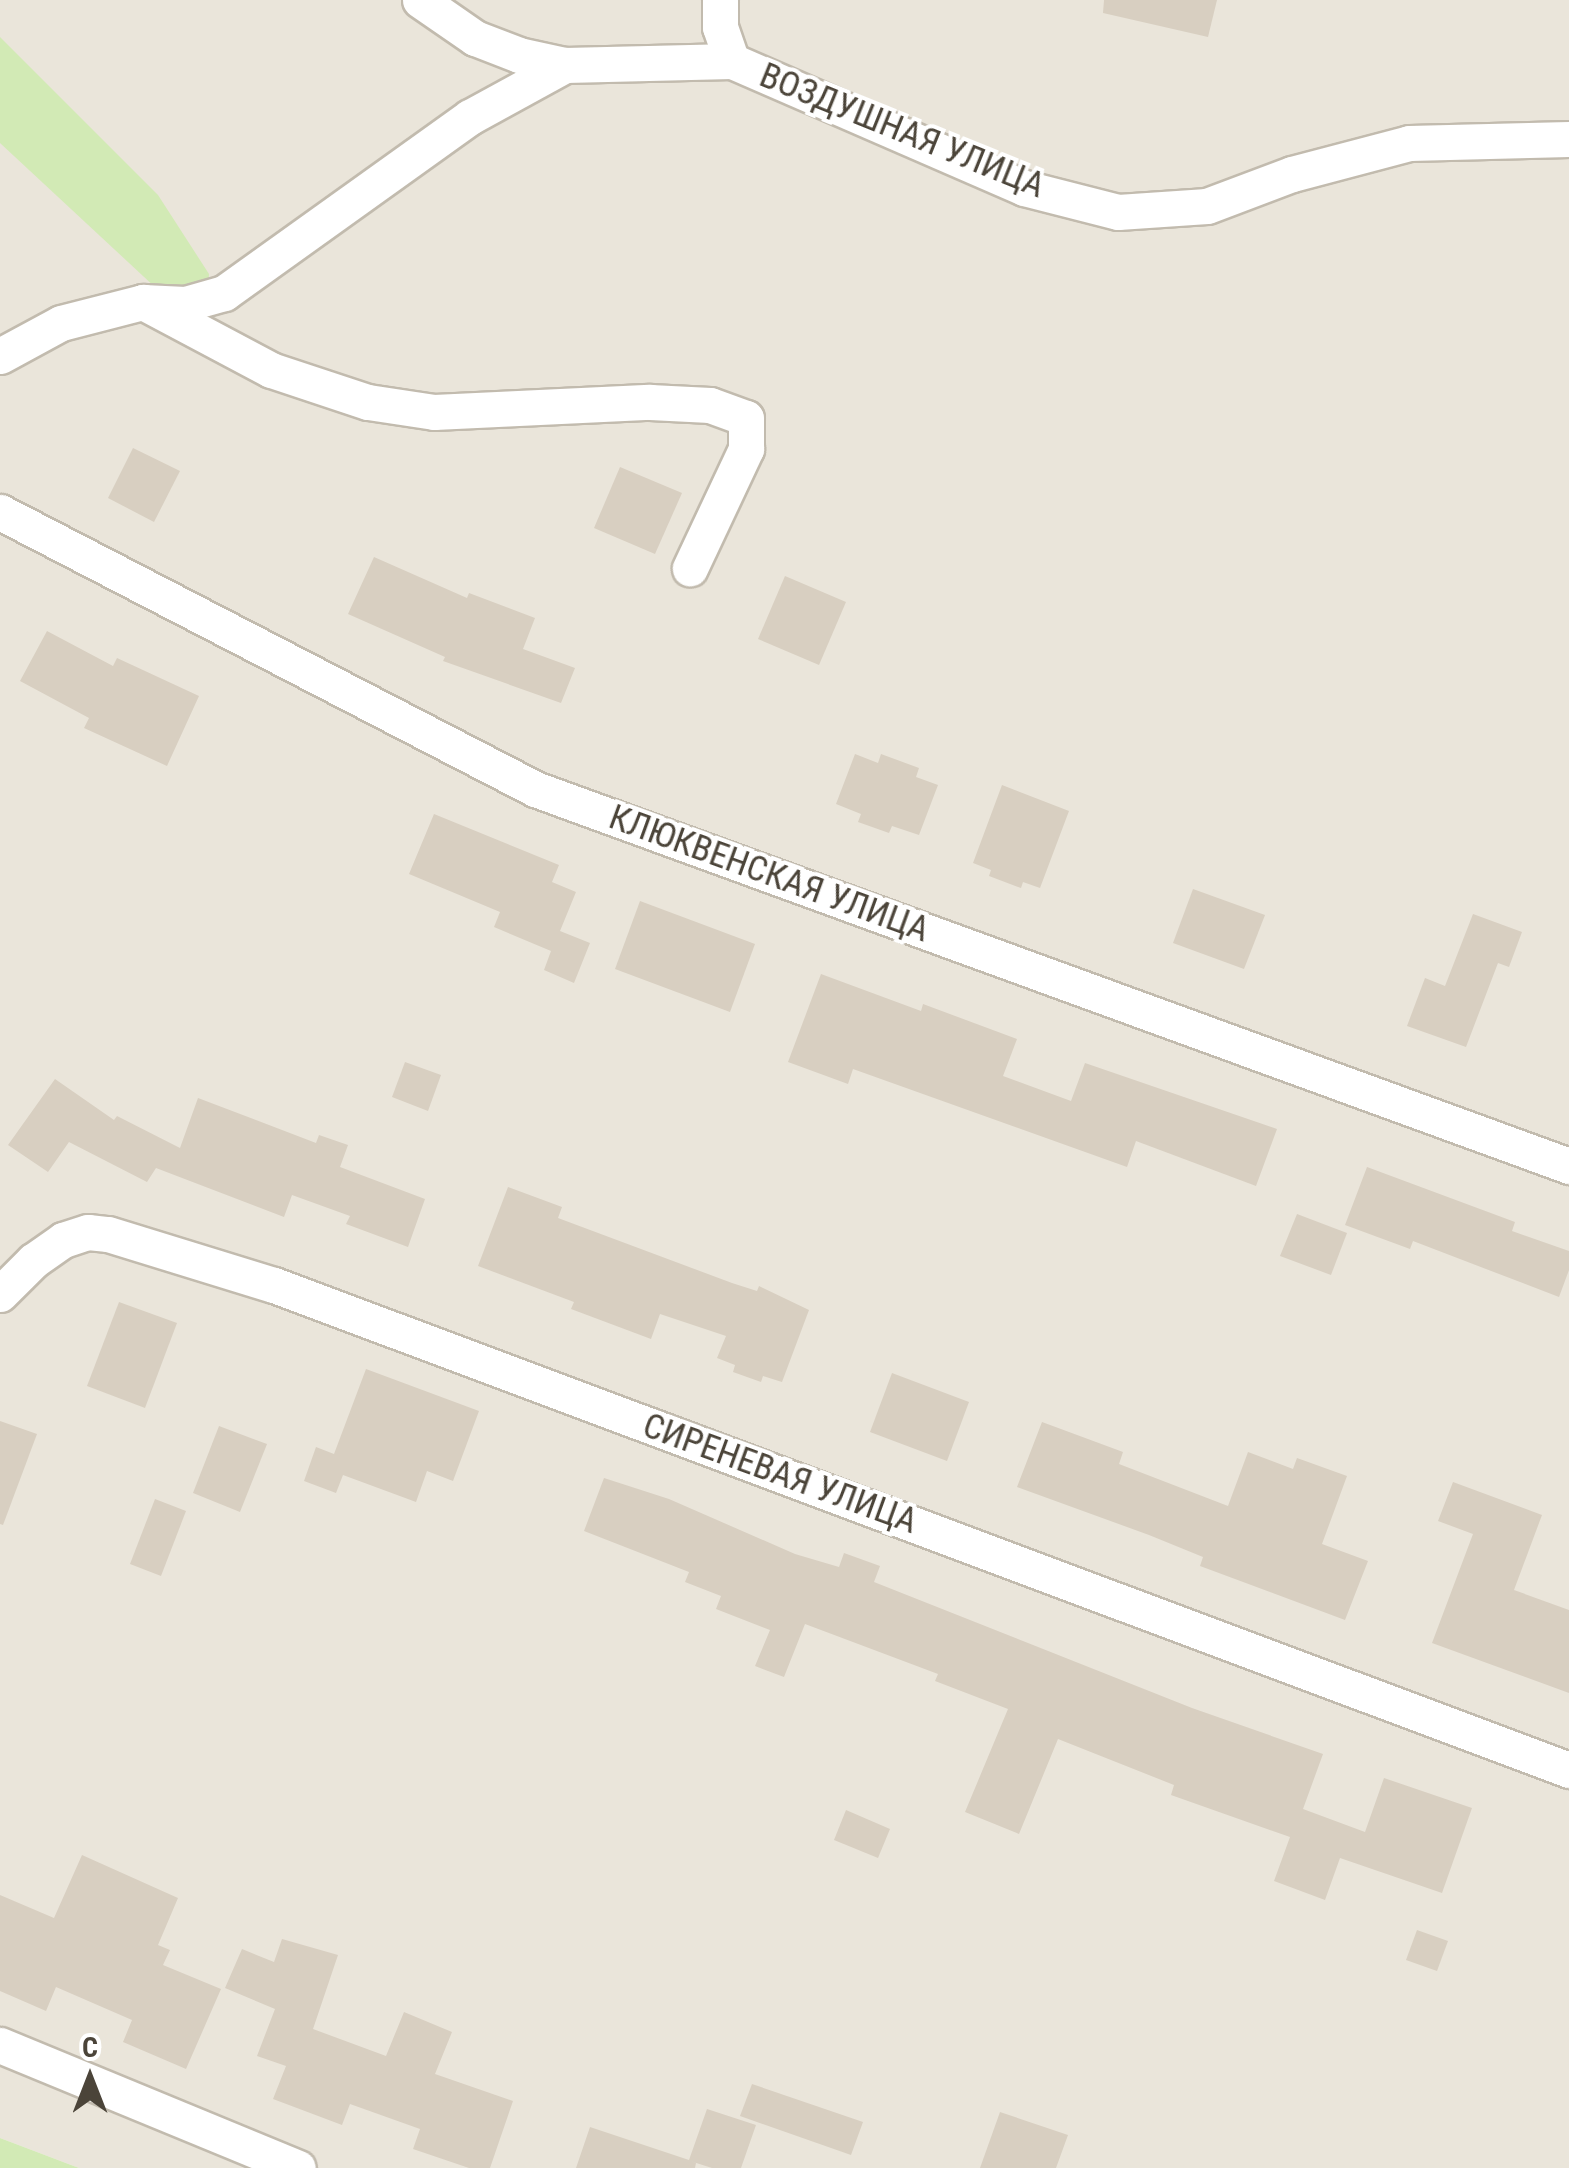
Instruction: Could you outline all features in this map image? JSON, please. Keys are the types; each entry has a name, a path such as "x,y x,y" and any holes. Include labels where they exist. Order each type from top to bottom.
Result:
{"street":[{"name":"ВОЗДУШНАЯ УЛИЦА","path":"420,0 475,38 519,55 565,65 732,60 1024,188 1118,212 1207,206 1292,174 1409,143 1569,139"},
{"path":"720,0 720,27 732,60"},
{"path":"0,356 62,323 143,302 185,304 224,293 470,116 565,65"},
{"path":"143,302 271,370 368,402 434,412 710,405 746,418 746,448 690,568"},
{"name":"КЛЮКВЕНСКАЯ УЛИЦА","path":"0,512 535,789 1569,1166"},
{"name":"СИРЕНЕВАЯ УЛИЦА","path":"0,1294 34,1260 64,1240 88,1232 108,1234 292,1292 1569,1770"},
{"path":"0,2044 298,2168"}],"shaded area":[{"path":"0,0 1569,0 1569,2168 79,2168 0,2138"}],"green space":[{"path":"0,37 158,195 209,274 208,290 157,289 0,143"},
{"path":"0,2138 79,2168 0,2168"}],"building":[{"path":"1104,0 1217,0 1208,37 1103,13"},
{"path":"133,448 180,471 154,522 108,498"},
{"path":"620,467 682,493 655,554 594,528"},
{"path":"374,557 467,598 469,593 535,618 523,649 575,668 561,703 443,661 445,657 348,614"},
{"path":"785,576 846,602 819,665 758,639"},
{"path":"47,631 113,666 117,658 199,696 167,766 84,728 89,718 20,681"},
{"path":"855,754 878,763 881,754 919,768 916,777 938,785 919,835 892,826 889,833 858,822 861,814 836,804"},
{"path":"1002,785 1069,811 1040,888 1023,882 1021,888 989,876 991,870 973,863"},
{"path":"434,814 559,865 552,882 576,892 560,931 590,943 574,983 544,970 551,951 494,927 500,912 409,874"},
{"path":"1193,889 1265,915 1244,969 1173,943"},
{"path":"640,901 755,944 730,1012 615,969"},
{"path":"1473,914 1522,932 1509,967 1498,963 1466,1047 1407,1026 1425,978 1445,986"},
{"path":"821,974 921,1011 923,1004 1017,1039 1003,1076 1071,1101 1085,1063 1277,1129 1256,1186 1136,1141 1127,1167 853,1069 848,1084 788,1062"},
{"path":"405,1062 441,1075 428,1111 392,1097"},
{"path":"55,1079 114,1120 117,1116 180,1148 198,1098 316,1143 319,1135 348,1145 340,1167 425,1199 408,1247 346,1224 350,1216 292,1195 284,1217 156,1168 147,1182 69,1142 48,1172 8,1145"},
{"path":"1367,1167 1515,1222 1512,1231 1569,1251 1569,1270 1559,1297 1413,1241 1410,1249 1345,1225"},
{"path":"508,1187 562,1207 558,1218 732,1283 757,1291 759,1286 809,1310 782,1382 763,1376 761,1382 733,1372 735,1365 717,1358 726,1336 660,1314 651,1339 571,1309 574,1302 478,1266"},
{"path":"1297,1214 1347,1233 1331,1275 1280,1256"},
{"path":"119,1302 177,1323 145,1408 87,1386"},
{"path":"366,1369 479,1411 453,1481 427,1471 416,1502 343,1475 336,1493 304,1481 316,1447 334,1454"},
{"path":"892,1373 969,1402 947,1461 870,1432"},
{"path":"0,1421 37,1434 3,1525 0,1524"},
{"path":"1042,1422 1123,1452 1119,1464 1228,1506 1248,1452 1293,1469 1297,1458 1347,1476 1322,1544 1368,1561 1345,1620 1200,1566 1203,1557 1149,1535 1017,1487"},
{"path":"219,1426 267,1444 240,1512 193,1493"},
{"path":"604,1478 669,1499 795,1554 839,1567 844,1553 880,1566 874,1582 1192,1708 1323,1754 1303,1809 1365,1832 1384,1778 1472,1808 1442,1893 1340,1858 1325,1900 1274,1881 1290,1837 1171,1795 1174,1785 1058,1739 1019,1834 965,1812 1008,1709 935,1681 938,1674 805,1624 784,1677 755,1666 770,1630 716,1609 721,1596 685,1582 689,1572 584,1531"},
{"path":"1453,1482 1542,1515 1514,1590 1569,1610 1569,1693 1432,1643 1473,1534 1438,1521"},
{"path":"155,1499 186,1511 161,1576 130,1564"},
{"path":"846,1810 890,1829 878,1858 834,1840"},
{"path":"82,1855 178,1898 158,1945 170,1950 163,1965 221,1989 186,2069 123,2042 132,2020 56,1987 46,2011 0,1991 0,1895 54,1918"},
{"path":"1417,1930 1448,1941 1437,1971 1406,1960"},
{"path":"282,1939 338,1955 313,2029 386,2056 404,2012 452,2032 435,2074 513,2101 490,2168 469,2168 413,2149 420,2129 350,2104 342,2125 273,2099 286,2066 257,2056 275,2009 225,1988 242,1949 274,1962"},
{"path":"752,2084 863,2122 851,2155 740,2116"},
{"path":"707,2109 756,2125 741,2168 712,2168 690,2161 696,2163 695,2168 576,2168 590,2127 689,2160"},
{"path":"1000,2112 1068,2135 1056,2168 980,2168"}]}
